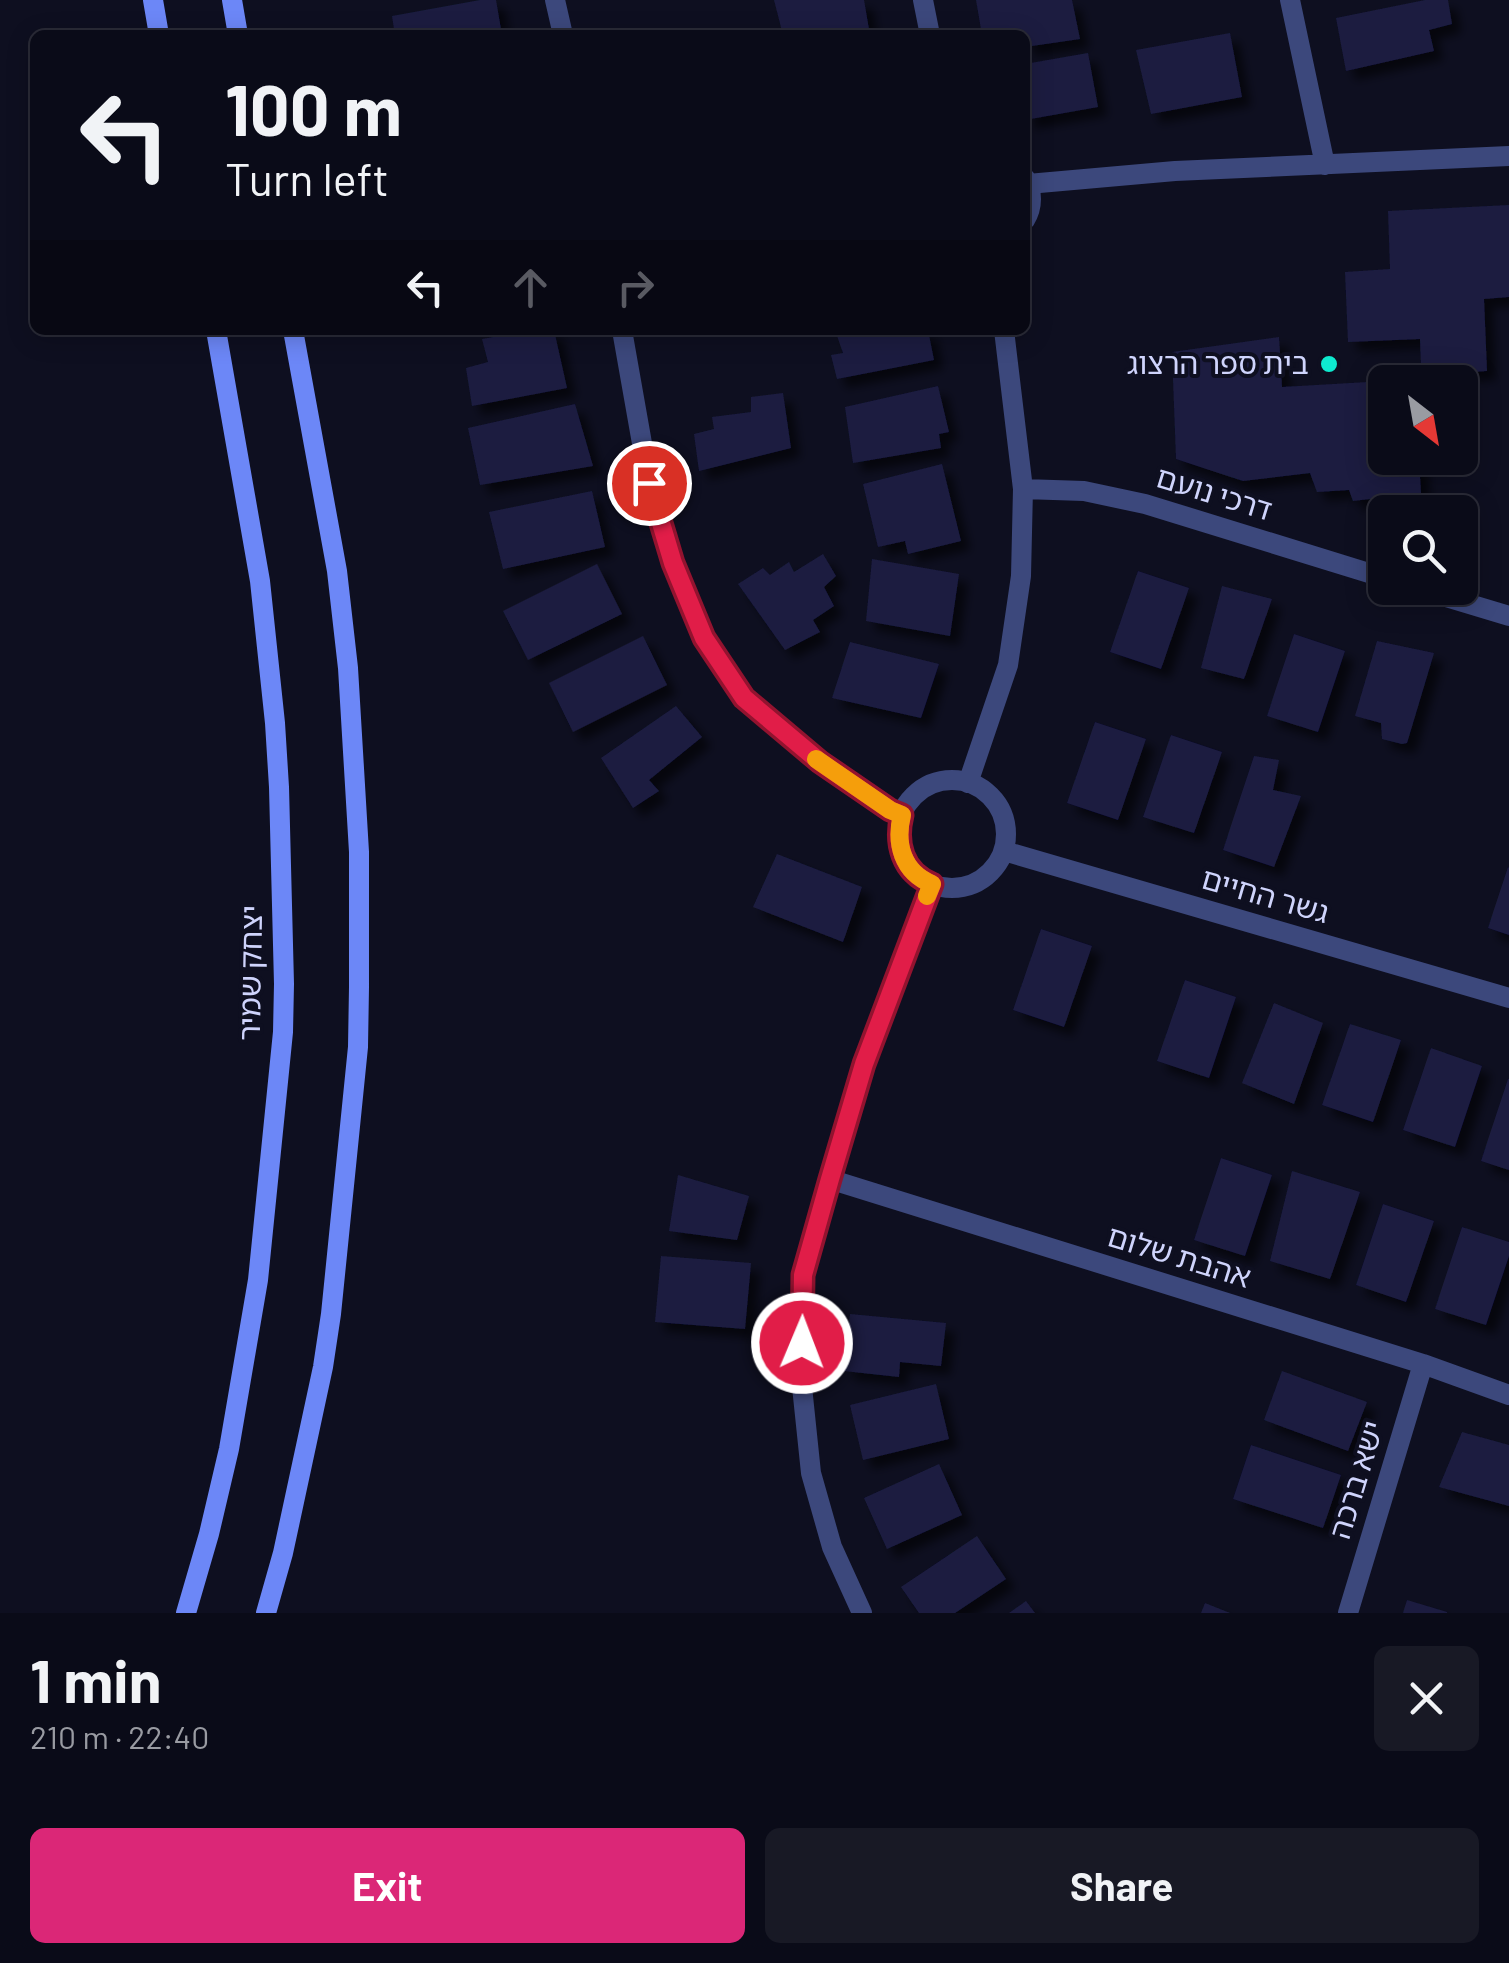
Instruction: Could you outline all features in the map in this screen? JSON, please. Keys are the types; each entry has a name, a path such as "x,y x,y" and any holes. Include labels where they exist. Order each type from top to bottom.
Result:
{"main road":[{"path":"152,0 158,30"},
{"path":"232,0 237,30"},
{"name":"יצחק שמיר","path":"186,1613 229,1448 258,1280 283,1032 282,853 276,723 260,581 217,335"},
{"path":"266,1613 282,1554 331,1314 358,1046 359,852 348,668 337,572 294,335"}],"street":[{"path":"555,0 561,30"},
{"path":"922,0 929,30"},
{"path":"1290,0 1325,165"},
{"path":"1030,181 1509,156"},
{"path":"623,335 649,483 673,563 704,638 744,698 820,762 902,815"},
{"path":"968,783 1008,664 1021,576 1023,489 1005,335"},
{"name":"דרכי נועם","path":"1023,489 1084,492 1145,504 1368,573"},
{"path":"1472,605 1509,616"},
{"path":"937,782 968,783 978,786 998,804 1006,829 1004,851 991,873 968,887 944,888 913,873 903,857 898,834 903,810 919,791 937,782"},
{"name":"גשר החיים","path":"1004,851 1509,998"},
{"path":"862,1613 832,1547 811,1473 801,1376 803,1275 864,1064 932,884"},
{"name":"אהבת שלום","path":"830,1179 1423,1364 1509,1395"},
{"name":"ישא ברכה","path":"1348,1613 1423,1364"}],"building":[{"path":"496,0 501,30 394,30 392,16"},
{"path":"774,0 864,0 869,30 782,30"},
{"path":"976,0 1072,0 1080,39 1030,46 1030,30 981,30"},
{"path":"1425,0 1448,0 1452,24 1429,30 1434,51 1346,71 1336,18"},
{"path":"1230,33 1242,97 1151,114 1136,50"},
{"path":"1088,53 1098,107 1030,119 1030,63"},
{"path":"1509,205 1509,297 1484,299 1487,371 1478,372 1478,365 1421,365 1420,339 1348,342 1345,272 1390,269 1388,211"},
{"path":"555,335 567,388 472,406 466,368 488,362 482,339"},
{"path":"837,335 929,335 934,360 837,379 831,355 843,353"},
{"path":"1279,337 1282,387 1368,382 1368,475 1420,475 1421,493 1368,495 1368,499 1353,501 1349,490 1317,492 1310,473 1243,481 1176,459 1172,352"},
{"path":"938,386 949,432 939,434 941,448 853,463 845,407"},
{"path":"783,393 791,448 699,471 694,434 714,429 712,417 751,412 751,397"},
{"path":"575,404 593,466 480,485 468,428"},
{"path":"942,464 961,541 908,554 905,541 878,547 863,484"},
{"path":"592,491 605,547 503,569 489,512"},
{"path":"823,554 836,576 824,587 834,606 813,620 820,632 785,650 738,584 763,568 770,575 789,562 794,572"},
{"path":"872,559 959,574 950,636 866,621"},
{"path":"597,564 622,614 528,660 503,611"},
{"path":"1138,571 1189,588 1161,669 1110,652"},
{"path":"1222,586 1272,599 1244,679 1201,668"},
{"path":"1294,634 1345,651 1318,732 1267,716"},
{"path":"643,636 667,685 573,732 549,683"},
{"path":"1377,641 1434,653 1407,743 1382,739 1381,723 1355,716"},
{"path":"850,642 939,664 921,718 832,698"},
{"path":"676,706 702,737 649,780 659,791 633,808 601,758"},
{"path":"1095,722 1146,739 1118,820 1067,803"},
{"path":"1171,735 1222,752 1194,833 1143,817"},
{"path":"1254,756 1279,760 1273,790 1301,796 1274,867 1223,850"},
{"path":"777,854 862,887 843,942 753,907"},
{"path":"1509,868 1509,935 1488,928"},
{"path":"1041,929 1092,946 1064,1027 1013,1010"},
{"path":"1185,980 1236,997 1209,1078 1157,1061"},
{"path":"1274,1003 1323,1023 1294,1104 1242,1083"},
{"path":"1350,1024 1401,1040 1373,1122 1322,1105"},
{"path":"1431,1048 1482,1066 1455,1147 1403,1130"},
{"path":"1509,1079 1509,1170 1481,1161"},
{"path":"1221,1158 1272,1175 1245,1256 1194,1240"},
{"path":"1292,1171 1360,1192 1330,1279 1270,1261"},
{"path":"678,1175 749,1196 737,1240 669,1231"},
{"path":"1383,1204 1434,1221 1406,1302 1356,1285"},
{"path":"1462,1227 1509,1242 1509,1256 1486,1325 1435,1309"},
{"path":"661,1256 751,1263 745,1329 655,1322"},
{"path":"850,1314 946,1323 941,1366 900,1362 899,1377 844,1371"},
{"path":"1282,1371 1367,1402 1348,1451 1264,1420"},
{"path":"936,1384 949,1439 863,1460 850,1405"},
{"path":"1462,1432 1509,1445 1509,1506 1439,1487"},
{"path":"1251,1445 1341,1475 1323,1528 1233,1499"},
{"path":"939,1464 962,1515 887,1549 864,1498"},
{"path":"977,1536 1006,1579 955,1613 919,1613 901,1587"},
{"path":"1407,1600 1447,1612 1447,1613 1403,1613"},
{"path":"1026,1601 1035,1613 1009,1613"},
{"path":"1205,1603 1230,1613 1201,1613"}],"slow traffic":[{"path":"816,759 902,815 898,834 903,857 913,873 932,884 927,896"}],"place":[{"name":"בית ספר הרצוג","path":"1329,364"}],"route":[{"path":"649,483 673,563 704,638 744,698 820,762 902,815 898,834 903,857 913,873 932,884 864,1064 830,1179 803,1275 802,1343"}]}
